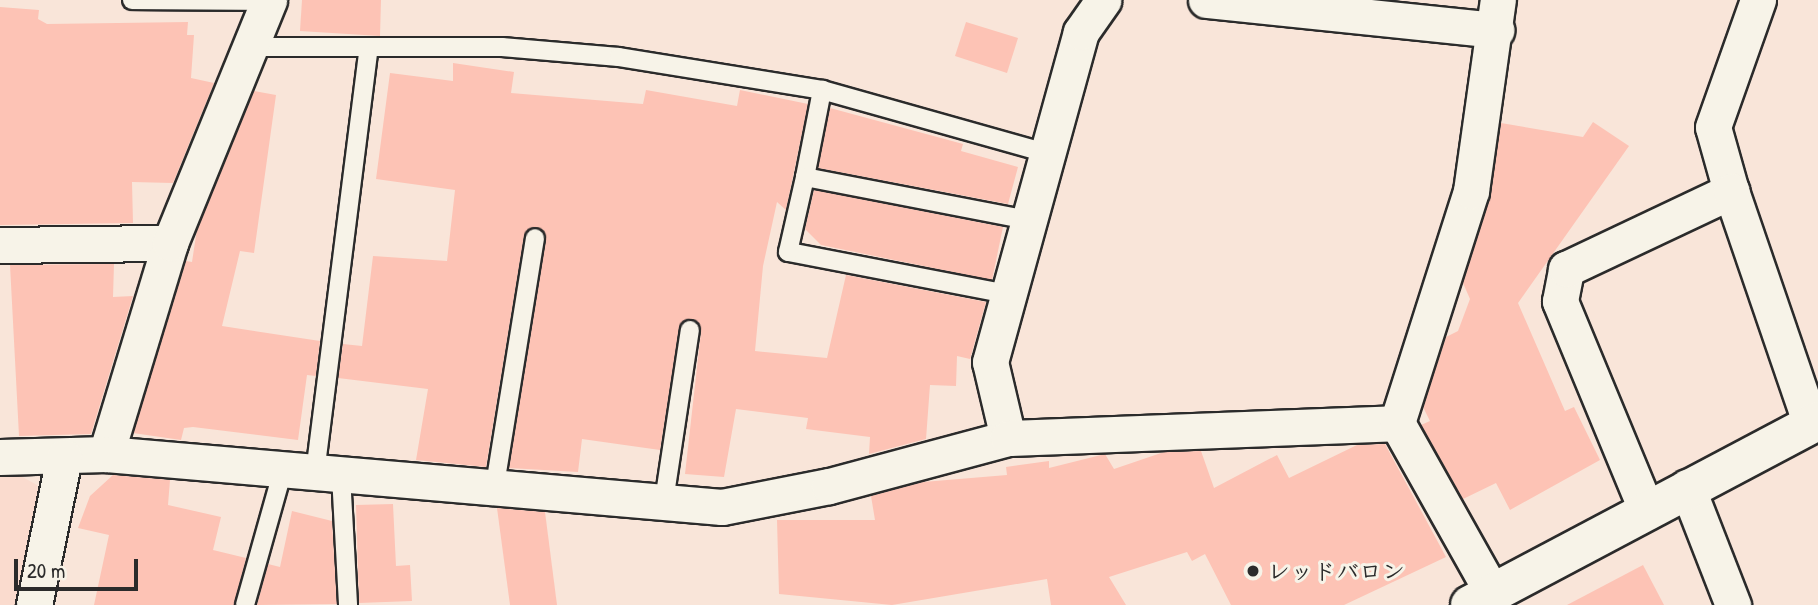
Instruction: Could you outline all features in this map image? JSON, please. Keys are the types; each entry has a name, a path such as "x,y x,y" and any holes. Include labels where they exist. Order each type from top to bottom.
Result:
{"street":[{"path":"106,454 170,243 268,0"},
{"path":"1008,438 990,362 1034,221 1081,32 1103,0"},
{"path":"1206,0 1497,15 1471,191 1397,423 1481,598 1686,487 1814,423 1731,191 1713,127 1758,0"},
{"path":"1646,509 1560,301 1566,269 1731,191"},
{"path":"0,246 170,243"},
{"path":"0,457 106,454 313,473 495,485 722,507 829,486 1008,438 1397,423"},
{"path":"34,605 64,457"},
{"path":"1686,487 1733,605"}],"lane":[{"path":"132,0 268,0"},
{"path":"248,47 502,47 619,57 822,90 1050,154"},
{"path":"245,605 313,473 369,47"},
{"path":"822,90 788,252 1012,295"},
{"path":"804,177 1034,221"},
{"path":"495,485 535,238"},
{"path":"664,501 690,330"},
{"path":"313,473 348,605"}],"shaded area":[{"path":"0,474 17,474 37,485 41,505 23,605 0,605"}],"building":[{"path":"302,0 381,0 380,36 300,31"},
{"path":"0,7 39,10 38,19 47,24 188,22 187,35 194,35 191,78 214,83 173,183 132,182 133,223 0,225"},
{"path":"966,22 1018,38 1007,73 955,56"},
{"path":"453,63 514,72 511,93 643,104 646,90 737,106 740,90 808,104 786,210 777,202 763,266 755,351 827,358 846,275 986,302 970,359 957,356 956,386 930,385 926,439 869,454 870,437 806,429 808,418 736,409 724,477 685,474 701,332 691,319 679,328 660,450 582,439 578,472 509,468 546,240 536,227 524,236 486,467 416,460 428,389 338,378 343,344 362,346 373,256 447,261 455,190 376,179 390,73 453,81"},
{"path":"254,91 276,95 254,253 240,251 222,326 320,341 316,376 307,375 298,440 193,427 184,428 181,440 133,433 186,261 192,262 197,229"},
{"path":"830,108 963,144 961,151 1018,167 1008,204 818,168"},
{"path":"1593,122 1629,146 1518,303 1565,411 1574,407 1600,460 1510,510 1496,483 1463,499 1421,425 1430,421 1423,407 1446,337 1458,331 1470,299 1463,283 1490,197 1501,123 1583,137"},
{"path":"814,190 1003,227 992,280 821,245 805,229"},
{"path":"114,264 113,297 133,296 91,434 19,436 10,265"},
{"path":"1385,444 1446,557 1344,605 1231,605 1205,554 1192,561 1187,552 1109,577 1126,605 1051,605 1047,579 892,605 779,594 777,520 875,520 871,496 923,482 1007,475 1006,467 1049,461 1049,468 1105,454 1114,469 1164,452 1201,451 1214,488 1277,455 1289,478 1357,445"},
{"path":"113,475 170,480 168,505 221,517 213,550 246,558 234,605 94,605 109,535 78,528 90,496"},
{"path":"393,504 396,566 410,565 412,601 359,603 356,505"},
{"path":"497,508 545,512 557,605 510,605"},
{"path":"292,511 332,521 337,604 257,605 268,564 280,567"},
{"path":"1643,565 1664,605 1567,605"}],"place":[{"name":"レッドバロン","path":"1253,571"}]}
